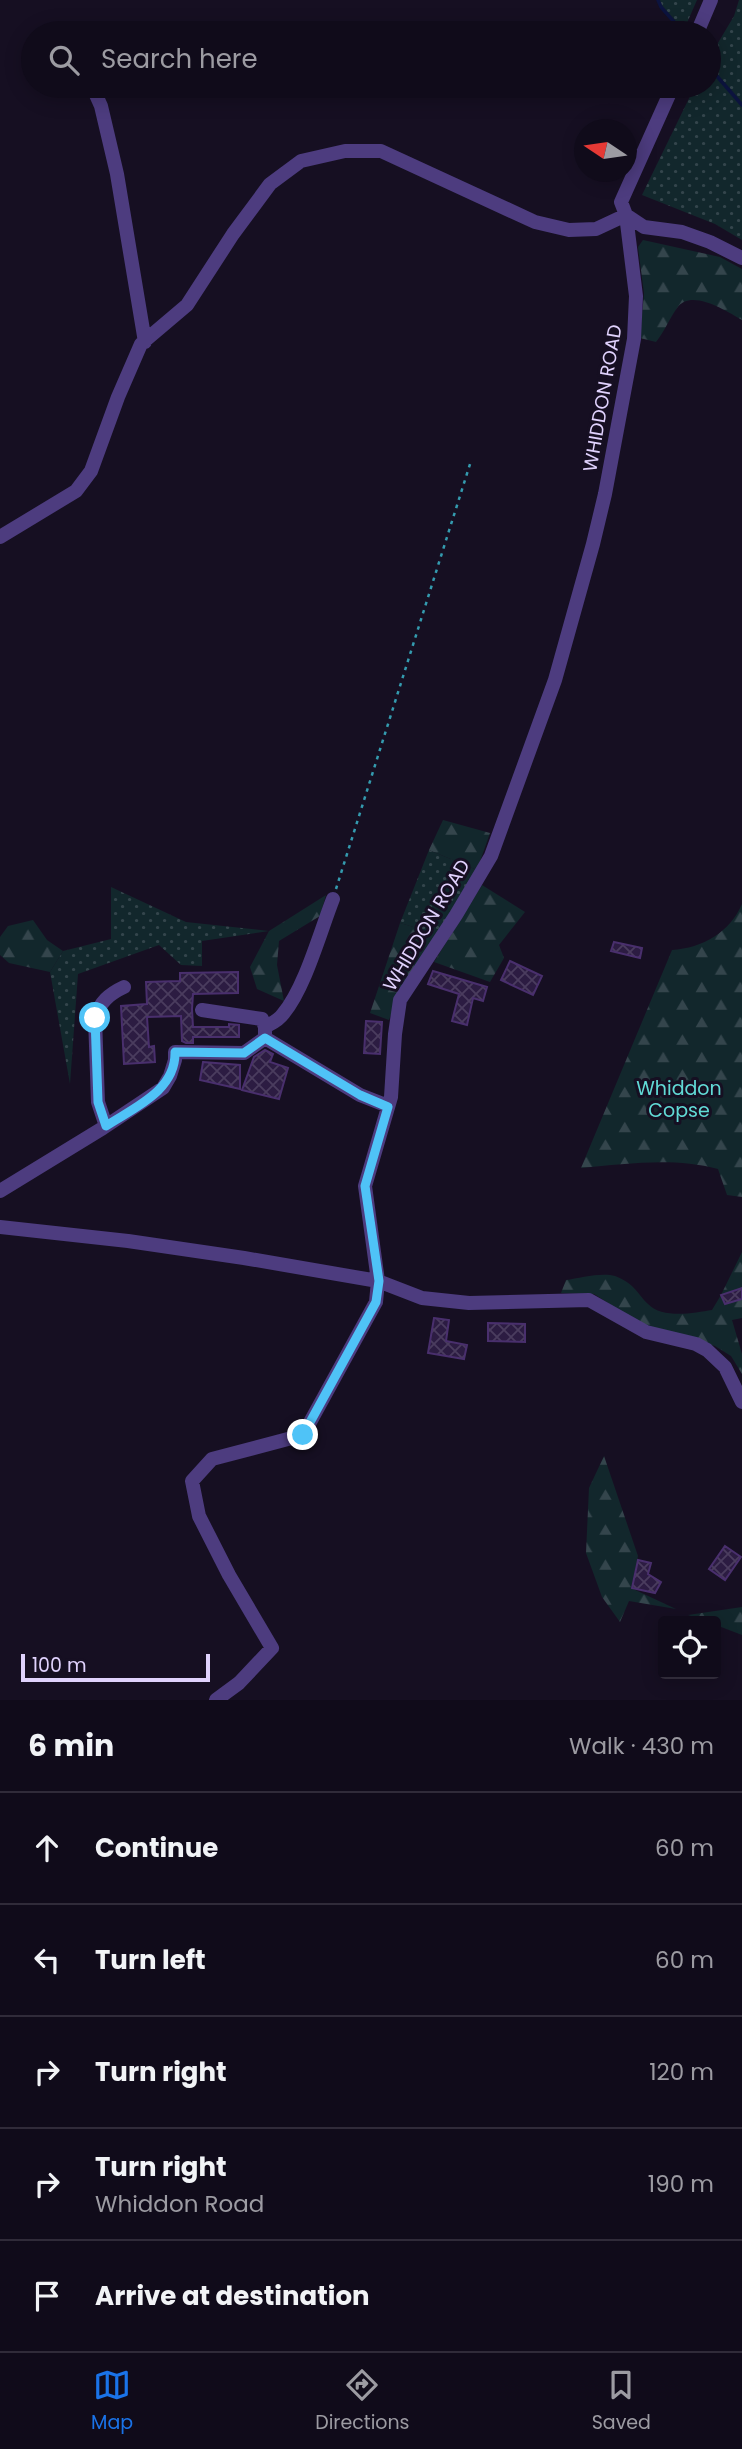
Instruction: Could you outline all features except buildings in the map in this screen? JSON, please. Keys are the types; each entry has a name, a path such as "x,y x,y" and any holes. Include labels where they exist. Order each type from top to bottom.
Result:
{"street":[{"path":"702,21 711,0"},
{"path":"97,98 117,174 145,342"},
{"name":"WHIDDON ROAD","path":"637,148 666,98"},
{"path":"0,537 76,491 90,471 118,397 145,342 187,305 233,234 270,184 301,162 345,151 381,151 535,222 569,230 596,229 626,215 644,227 682,232 742,258"},
{"name":"WHIDDON ROAD","path":"216,1700 239,1683 272,1648 229,1575 199,1516 192,1481 212,1459 303,1435 376,1302 379,1281 365,1186 391,1097 400,1000 491,856 555,680 593,544 634,340 636,296 626,215 621,202 626,182"},
{"path":"0,1191 163,1088 170,1076 175,1052 244,1053 285,1012 302,979 333,898"},
{"path":"106,1126 98,1102 95,1018 99,1006 110,993 124,987"},
{"path":"202,1010 262,1019 265,1033 360,1095 388,1107"},
{"path":"0,1227 128,1241 379,1281 422,1298 469,1304 589,1300 646,1332 696,1344 707,1350 725,1367 742,1402"}],"path":[{"path":"333,898 471,461"}],"green space":[{"path":"658,0 697,0 688,21 673,21"},
{"path":"739,0 742,0 742,240 715,224 642,195 689,98 721,98 721,38 734,16"},
{"path":"643,240 720,257 742,269 742,320 709,303 691,300 683,302 677,308 656,342 640,338 644,293 638,247"},
{"path":"443,820 490,833 477,870 429,850"},
{"path":"429,850 477,870 437,934 400,923"},
{"path":"482,885 525,912 499,945 504,958 490,982 434,962"},
{"path":"111,887 186,922 269,931 202,941 202,966 181,965 159,945 78,974 70,1084 50,972 63,951 111,939"},
{"path":"326,895 320,916 279,941 277,965 284,1001 257,989 250,967 269,931"},
{"name":"Whiddon Copse","path":"742,904 742,1197 727,1195 718,1169 701,1165 650,1162 581,1168 672,950 694,946 714,937 730,923"},
{"path":"33,920 47,940 63,951 50,972 9,963 0,955 0,937 8,926"},
{"path":"400,923 437,934 397,998 389,1020 370,1013"},
{"path":"742,1252 742,1318 732,1320 742,1354 742,1374 731,1356 715,1346 641,1324 594,1294 561,1293 566,1280 610,1275 627,1282 648,1304 661,1312 678,1314 712,1310"},
{"path":"604,1456 638,1556 631,1588 676,1609 629,1601 620,1622 602,1597 586,1553 589,1488"},
{"path":"742,1607 742,1635 721,1627 721,1616 688,1615"}],"waterway":[{"path":"658,0 673,21"},
{"path":"721,81 742,105"}],"route":[{"path":"95,1018 98,1102 106,1126 163,1088 170,1076 175,1052 244,1053 265,1038 360,1095 388,1107 365,1186 379,1281 376,1302 303,1435"}]}
